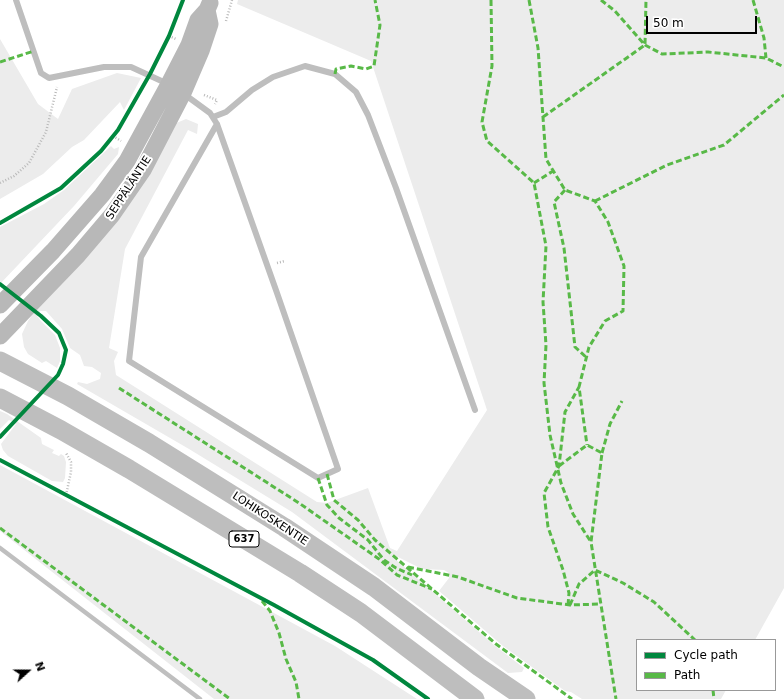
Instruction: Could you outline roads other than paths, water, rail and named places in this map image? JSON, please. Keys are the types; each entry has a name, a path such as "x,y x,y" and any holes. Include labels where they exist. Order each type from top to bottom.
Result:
{"main road":[{"name":"SEPPÄLÄNTIE","path":"0,336 78,255 112,215 143,170 176,89 198,20 209,5"},
{"name":"SEPPÄLÄNTIE","path":"0,305 53,251 102,195 176,89"},
{"name":"LOHIKOSKENTIE","path":"0,361 68,396 122,427 284,527 374,587 479,667 526,699"},
{"name":"637","path":"0,398 61,430 129,469 300,573 361,613 475,699"}],"lane":[{"path":"16,0 41,73 49,78 104,67 131,67 176,89 198,103 213,117 217,124 338,469 318,478 129,362 140,257 217,124"},
{"path":"213,117 226,112 252,90 273,77 305,66 335,74 356,92 368,115 396,188 475,410"}],"waterway":[{"path":"0,548 200,699"}]}
